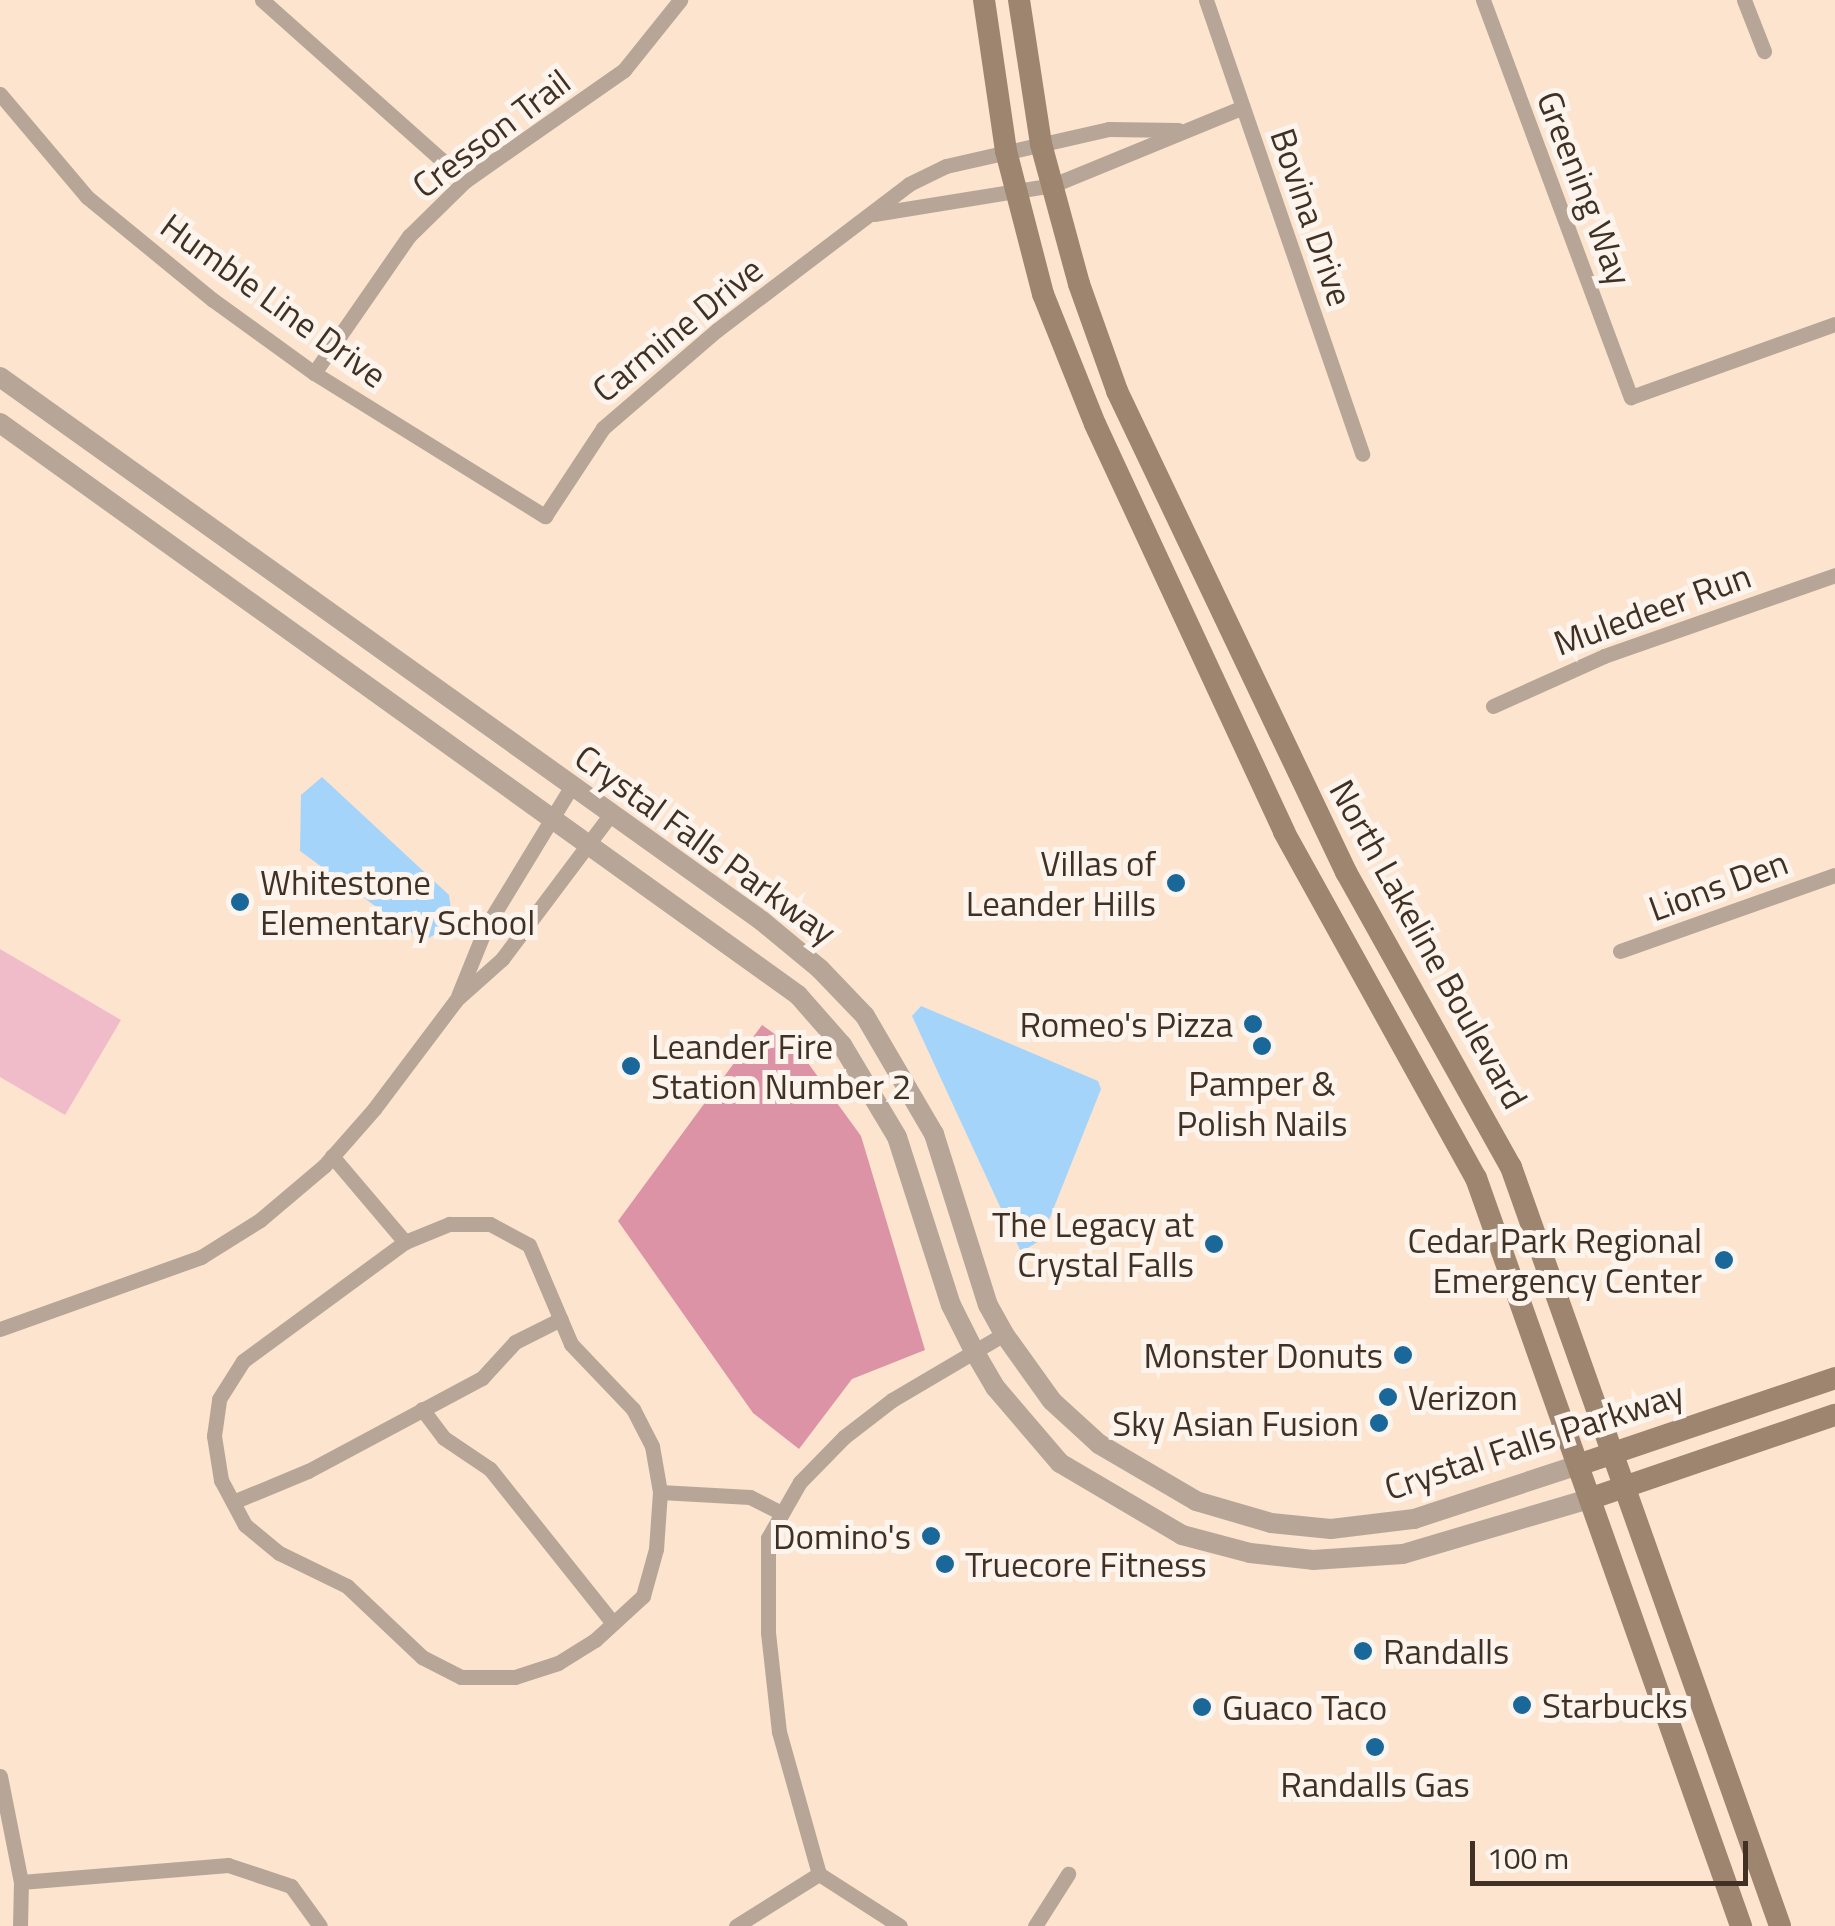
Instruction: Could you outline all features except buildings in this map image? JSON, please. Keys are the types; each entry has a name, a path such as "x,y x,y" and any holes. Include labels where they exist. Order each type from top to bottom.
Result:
{"main road":[{"name":"North Lakeline Boulevard","path":"984,0 1006,150 1043,294 1095,424 1284,832 1476,1178 1581,1464 1741,1926"},
{"name":"North Lakeline Boulevard","path":"1019,0 1041,144 1117,391 1346,872 1510,1168 1616,1454 1780,1926"},
{"name":"Crystal Falls Parkway","path":"1581,1464 1835,1378"},
{"name":"Crystal Falls Parkway","path":"1592,1498 1835,1416"}],"street":[{"path":"262,0 465,181"},
{"name":"Cresson Trail","path":"314,373 409,236 465,181 624,70 680,0"},
{"name":"Bovina Drive","path":"1206,0 1362,454"},
{"name":"Greening Way","path":"1483,0 1632,397 1835,324"},
{"path":"1744,0 1764,52"},
{"name":"Humble Line Drive","path":"0,94 87,197 314,373 545,516"},
{"name":"Carmine Drive","path":"874,214 1016,195 1053,185 1146,152 1178,130 1243,107"},
{"name":"Carmine Drive","path":"545,516 603,428 717,330 909,184 946,166 1109,129 1178,130"},
{"name":"Crystal Falls Parkway","path":"0,378 762,921 864,1016 934,1134 988,1305 1052,1402 1099,1444 1196,1501 1271,1523 1331,1529 1400,1522 1581,1464"},
{"name":"Crystal Falls Parkway","path":"0,423 798,995 842,1045 897,1137 951,1305 974,1351 995,1387 1060,1463 1182,1535 1250,1554 1376,1559 1471,1538 1592,1498"},
{"name":"Muledeer Run","path":"1493,706 1588,662 1835,574"},
{"path":"456,1000 486,928 571,787"},
{"path":"0,1329 201,1256 260,1220 332,1156 456,1000 502,959 586,840 611,814"},
{"name":"Lions Den","path":"1620,951 1835,875"},
{"path":"332,1156 405,1242"},
{"path":"450,1224 490,1224 529,1246 561,1319 572,1344 633,1409 652,1446 660,1492 656,1550 643,1596 613,1624 558,1663 515,1676 461,1676 422,1657 347,1586 279,1554 244,1524 232,1502 214,1436 219,1399 243,1361 405,1242 450,1224"},
{"path":"232,1502 308,1470 482,1378 535,1328 561,1319"},
{"path":"900,1926 818,1874 779,1732 769,1660 764,1560 780,1512 844,1437 1004,1334"},
{"path":"422,1409 444,1438 490,1469 613,1624"},
{"path":"660,1492 750,1497 780,1512"},
{"path":"0,1776 21,1882 20,1926"},
{"path":"21,1882 228,1865 291,1886 320,1926"},
{"path":"736,1926 818,1874"},
{"path":"1034,1926 1068,1874"}],"shaded area":[{"path":"0,949 121,1020 65,1115 0,1077"},
{"path":"762,1025 800,1052 861,1136 925,1350 852,1379 799,1449 753,1413 618,1221"}],"water":[{"path":"322,777 449,895 451,909 434,935 423,941 300,851 301,795"},
{"path":"921,1006 1098,1081 1101,1089 1041,1240 1021,1252 912,1016"}],"place":[{"name":"Villas of Leander Hills","path":"1176,883"},
{"name":"Whitestone Elementary School","path":"240,902"},
{"name":"Romeo's Pizza","path":"1253,1024"},
{"name":"Pamper & Polish Nails","path":"1262,1046"},
{"name":"Leander Fire Station Number 2","path":"631,1066"},
{"name":"The Legacy at Crystal Falls","path":"1214,1244"},
{"name":"Cedar Park Regional Emergency Center","path":"1724,1260"},
{"name":"Monster Donuts","path":"1403,1355"},
{"name":"Verizon","path":"1388,1397"},
{"name":"Sky Asian Fusion","path":"1379,1423"},
{"name":"Domino's","path":"931,1536"},
{"name":"Truecore Fitness","path":"945,1564"},
{"name":"Randalls","path":"1363,1651"},
{"name":"Starbucks","path":"1522,1705"},
{"name":"Guaco Taco","path":"1202,1707"},
{"name":"Randalls Gas","path":"1375,1747"}]}
